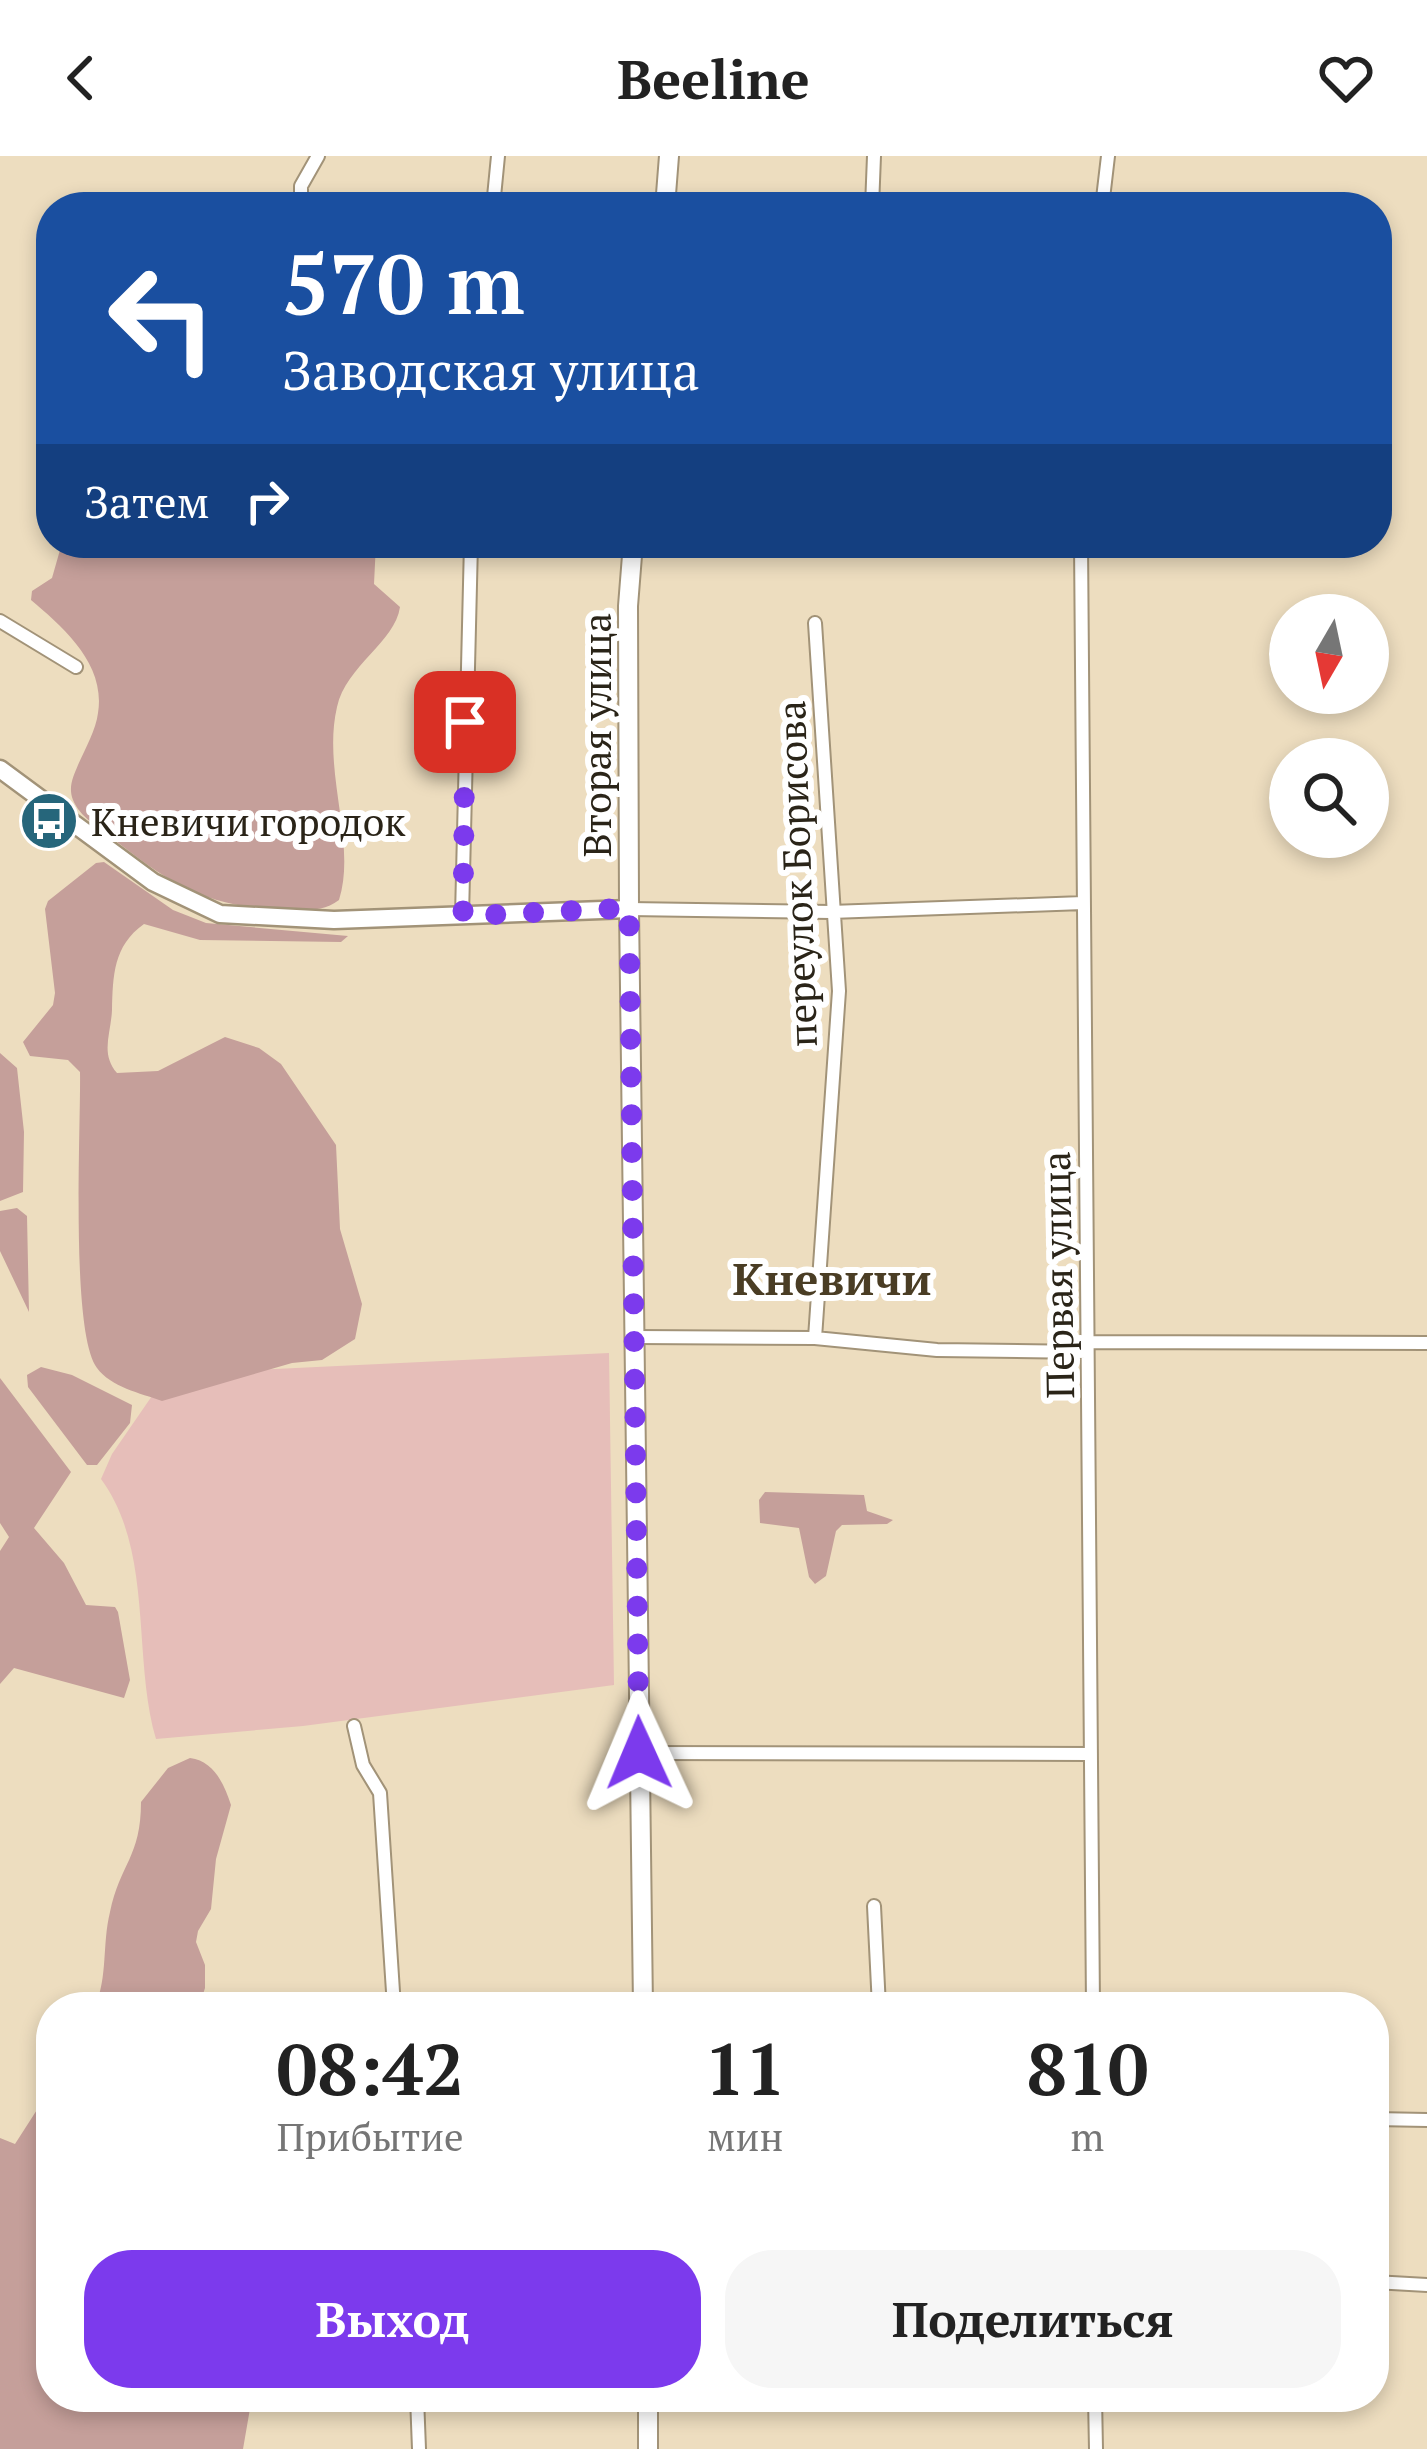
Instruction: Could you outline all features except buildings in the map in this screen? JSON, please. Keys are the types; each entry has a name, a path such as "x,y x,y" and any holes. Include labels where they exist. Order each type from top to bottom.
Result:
{"main road":[{"path":"666,192 669,156"},
{"name":"Вторая улица","path":"632,558 629,908 643,1992"},
{"path":"648,2412 648,2449"}],"street":[{"path":"302,192 318,156"},
{"path":"494,192 498,156"},
{"path":"873,192 874,156"},
{"path":"1104,192 1108,156"},
{"path":"463,916 471,558"},
{"name":"Первая улица","path":"1081,558 1093,1992"},
{"path":"0,621 76,667"},
{"name":"переулок Борисова","path":"815,623 839,992 815,1338"},
{"path":"0,769 153,882 220,914 334,920 629,908 831,912 1083,903"},
{"path":"636,1337 815,1338 937,1350 1427,1342"},
{"path":"354,1726 363,1766 380,1793 393,1992"},
{"path":"639,1753 1091,1754"},
{"path":"874,1906 878,1992"},
{"path":"1389,2119 1427,2120"},
{"path":"1389,2283 1427,2285"},
{"path":"418,2412 419,2449"},
{"path":"1095,2412 1096,2449"}],"shaded area":[{"path":"58,558 375,558 374,584 400,607 389,632 350,679 337,707 334,756 344,855 339,900 320,908 286,910 212,899 154,869 80,812 71,786 93,733 99,695 80,648 31,600 32,591 52,578"},
{"path":"104,862 173,910 206,923 348,936 341,942 200,940 144,924 126,942 117,962 108,1043 117,1073 158,1071 225,1037 259,1048 281,1064 336,1145 340,1229 362,1304 355,1339 322,1360 292,1363 162,1401 118,1385 97,1368 83,1314 80,1273 80,1072 68,1060 30,1056 23,1042 53,1005 48,901 96,863"},
{"path":"0,1053 17,1068 24,1132 23,1192 0,1201"},
{"path":"17,1208 27,1216 29,1312 0,1251 0,1211"},
{"path":"609,1353 614,1685 303,1726 156,1739 129,1538 101,1479 112,1454 154,1393 234,1371"},
{"path":"41,1367 72,1375 132,1405 130,1423 97,1465 87,1465 28,1387 27,1375"},
{"path":"0,1378 71,1472 34,1528 64,1563 86,1605 115,1607 118,1612 130,1680 124,1698 14,1668 0,1684 0,1551 9,1537 0,1523"},
{"path":"765,1492 864,1495 867,1511 893,1520 842,1525 836,1531 826,1576 815,1584 809,1577 799,1528 760,1523 759,1500"},
{"path":"190,1758 198,1760 212,1769 231,1805 216,1859 211,1909 196,1942 205,1965 205,1988 204,1992 100,1992 110,1912 138,1836 141,1802 168,1768"},
{"path":"36,2111 36,2412 249,2412 243,2449 0,2449 0,2138 15,2144"}],"place":[{"name":"Кневичи городок","path":"49,821"}],"district":[{"name":"Кневичи","path":"832,1278"}],"route":[{"path":"465,722 463,916 629,908 639,1753"}]}
